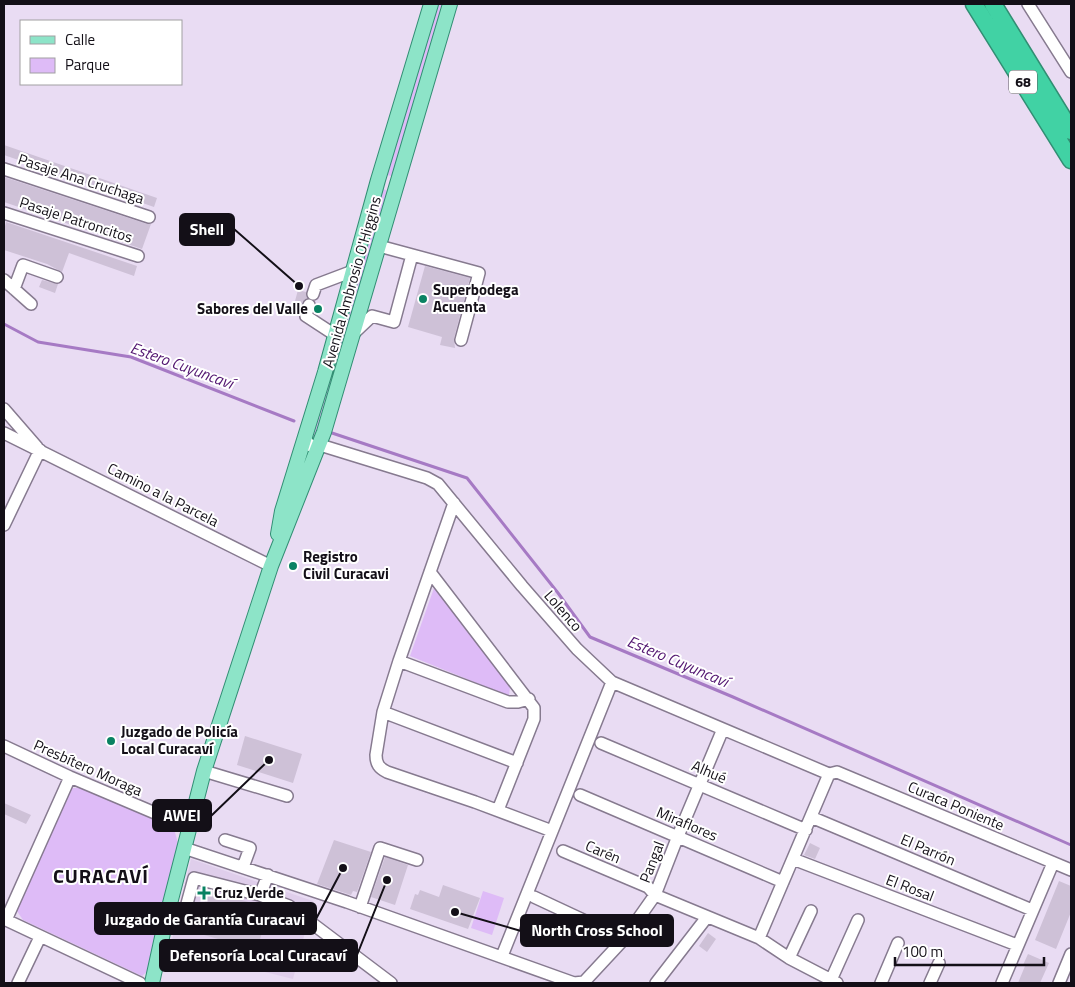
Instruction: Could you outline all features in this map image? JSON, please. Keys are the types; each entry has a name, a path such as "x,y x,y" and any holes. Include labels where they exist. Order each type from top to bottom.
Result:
{"highway":[{"name":"68","path":"974,4 1071,160"},
{"name":"68","path":"993,4 1071,131"}],"main road":[{"path":"430,8 432,18 438,20 448,10"},
{"name":"Avenida Ambrosio O'Higgins","path":"272,566 282,511 305,439 378,180 430,8"},
{"name":"Avenida Ambrosio O'Higgins","path":"152,983 188,828 204,771 272,566 320,445 448,10"},
{"path":"378,180 392,180 396,187"}],"street":[{"path":"1028,4 1071,72"},
{"name":"Pasaje Ana Cruchaga","path":"4,169 149,217"},
{"name":"Pasaje Patroncitos","path":"4,212 138,256"},
{"path":"379,246 479,274 461,340"},
{"path":"354,332 372,316 394,322 412,255"},
{"path":"14,289 23,265 57,277"},
{"path":"335,335 306,316 316,284 353,271"},
{"path":"4,280 31,304"},
{"path":"4,409 40,450 4,523"},
{"name":"Camino a la Parcela","path":"4,433 272,566"},
{"name":"Lolenco","path":"305,439 311,446 320,445 433,480 454,502 564,635 612,682 829,774"},
{"path":"454,502 383,712 376,762 381,769 552,831"},
{"path":"430,572 534,708 535,715 498,810"},
{"path":"399,661 508,702 529,699"},
{"path":"502,956 612,682"},
{"path":"383,712 517,763"},
{"name":"Pangal","path":"656,895 678,836 723,729"},
{"name":"Alhué","path":"601,743 806,830"},
{"name":"Presbítero Moraga","path":"4,746 188,828"},
{"path":"204,771 287,796"},
{"name":"Curaca Poniente","path":"829,774 837,772 1071,870"},
{"path":"759,938 829,774"},
{"path":"70,777 5,919 140,983"},
{"name":"Miraflores","path":"580,795 783,882"},
{"name":"El Parrón","path":"811,817 1032,910"},
{"path":"226,840 250,848 243,867"},
{"path":"184,848 360,906 574,983 584,982 624,939 656,895 759,938 789,958 834,982 858,920"},
{"path":"360,906 380,848 416,860"},
{"name":"Carén","path":"563,851 648,887 656,895"},
{"name":"El Rosal","path":"793,859 1017,945"},
{"path":"1002,983 1053,863"},
{"path":"260,896 268,875"},
{"path":"166,919 182,922 194,878 260,896 289,906 391,983"},
{"path":"534,897 624,939"},
{"path":"789,958 811,911"},
{"path":"656,983 707,917"},
{"path":"18,983 40,937"},
{"path":"881,983 898,943"},
{"path":"1058,983 1071,954"},
{"path":"930,983 939,963"}],"shaded area":[{"path":"191,859 313,901 293,979 170,948"}],"green space":[{"path":"437,4 445,4 396,177 387,175"},
{"path":"383,189 388,193 335,371 330,370 380,190"},
{"path":"326,381 334,383 317,437 301,468"},
{"path":"434,588 510,687 509,696 410,656"},
{"path":"71,788 83,788 174,829 178,843 153,942 149,970 142,976 23,920 17,911"},
{"path":"483,891 504,898 492,935 471,928"}],"building":[{"path":"4,145 157,198 154,207 4,155"},
{"path":"4,177 151,224 142,249 4,202"},
{"path":"6,222 137,266 134,276 69,253 62,272 47,264 4,250"},
{"path":"425,266 470,278 454,338 455,348 440,345 442,337 408,327"},
{"path":"42,280 58,284 55,293 39,287"},
{"path":"298,290 306,292 307,298 302,303 295,301"},
{"path":"245,736 302,754 293,783 237,765"},
{"path":"4,803 31,815 26,824 4,814"},
{"path":"334,840 371,852 357,892 353,891 351,895 317,884"},
{"path":"810,843 820,848 815,859 804,855"},
{"path":"385,857 408,865 395,905 371,897"},
{"path":"1059,881 1071,886 1071,912 1056,949 1035,940"},
{"path":"443,885 480,898 468,929 410,909 415,894 418,895 420,890 439,897"},
{"path":"208,890 269,908 257,950 190,931 198,903 204,904"},
{"path":"708,933 716,939 707,952 699,946"},
{"path":"1028,954 1049,963 1040,983 1018,983"}],"waterway":[{"name":"Estero Cuyuncaví","path":"4,324 38,342 131,357 294,421"},
{"name":"Estero Cuyuncaví","path":"332,433 467,478 558,593 590,637 733,697 1071,845"}],"place":[{"name":"Shell","path":"299,286"},
{"name":"Superbodega Acuenta","path":"423,299"},
{"name":"Sabores del Valle","path":"318,309"},
{"name":"Registro Civil Curacavi","path":"293,566"},
{"name":"Juzgado de Policía Local Curacaví","path":"111,741"},
{"name":"AWEI","path":"269,760"},
{"name":"Juzgado de Garantía Curacavi","path":"343,868"},
{"name":"Defensoría Local Curacaví","path":"387,880"},
{"name":"Cruz Verde","path":"204,893"},
{"name":"North Cross School","path":"455,912"}],"district":[{"name":"CURACAVÍ","path":"101,876"}]}
